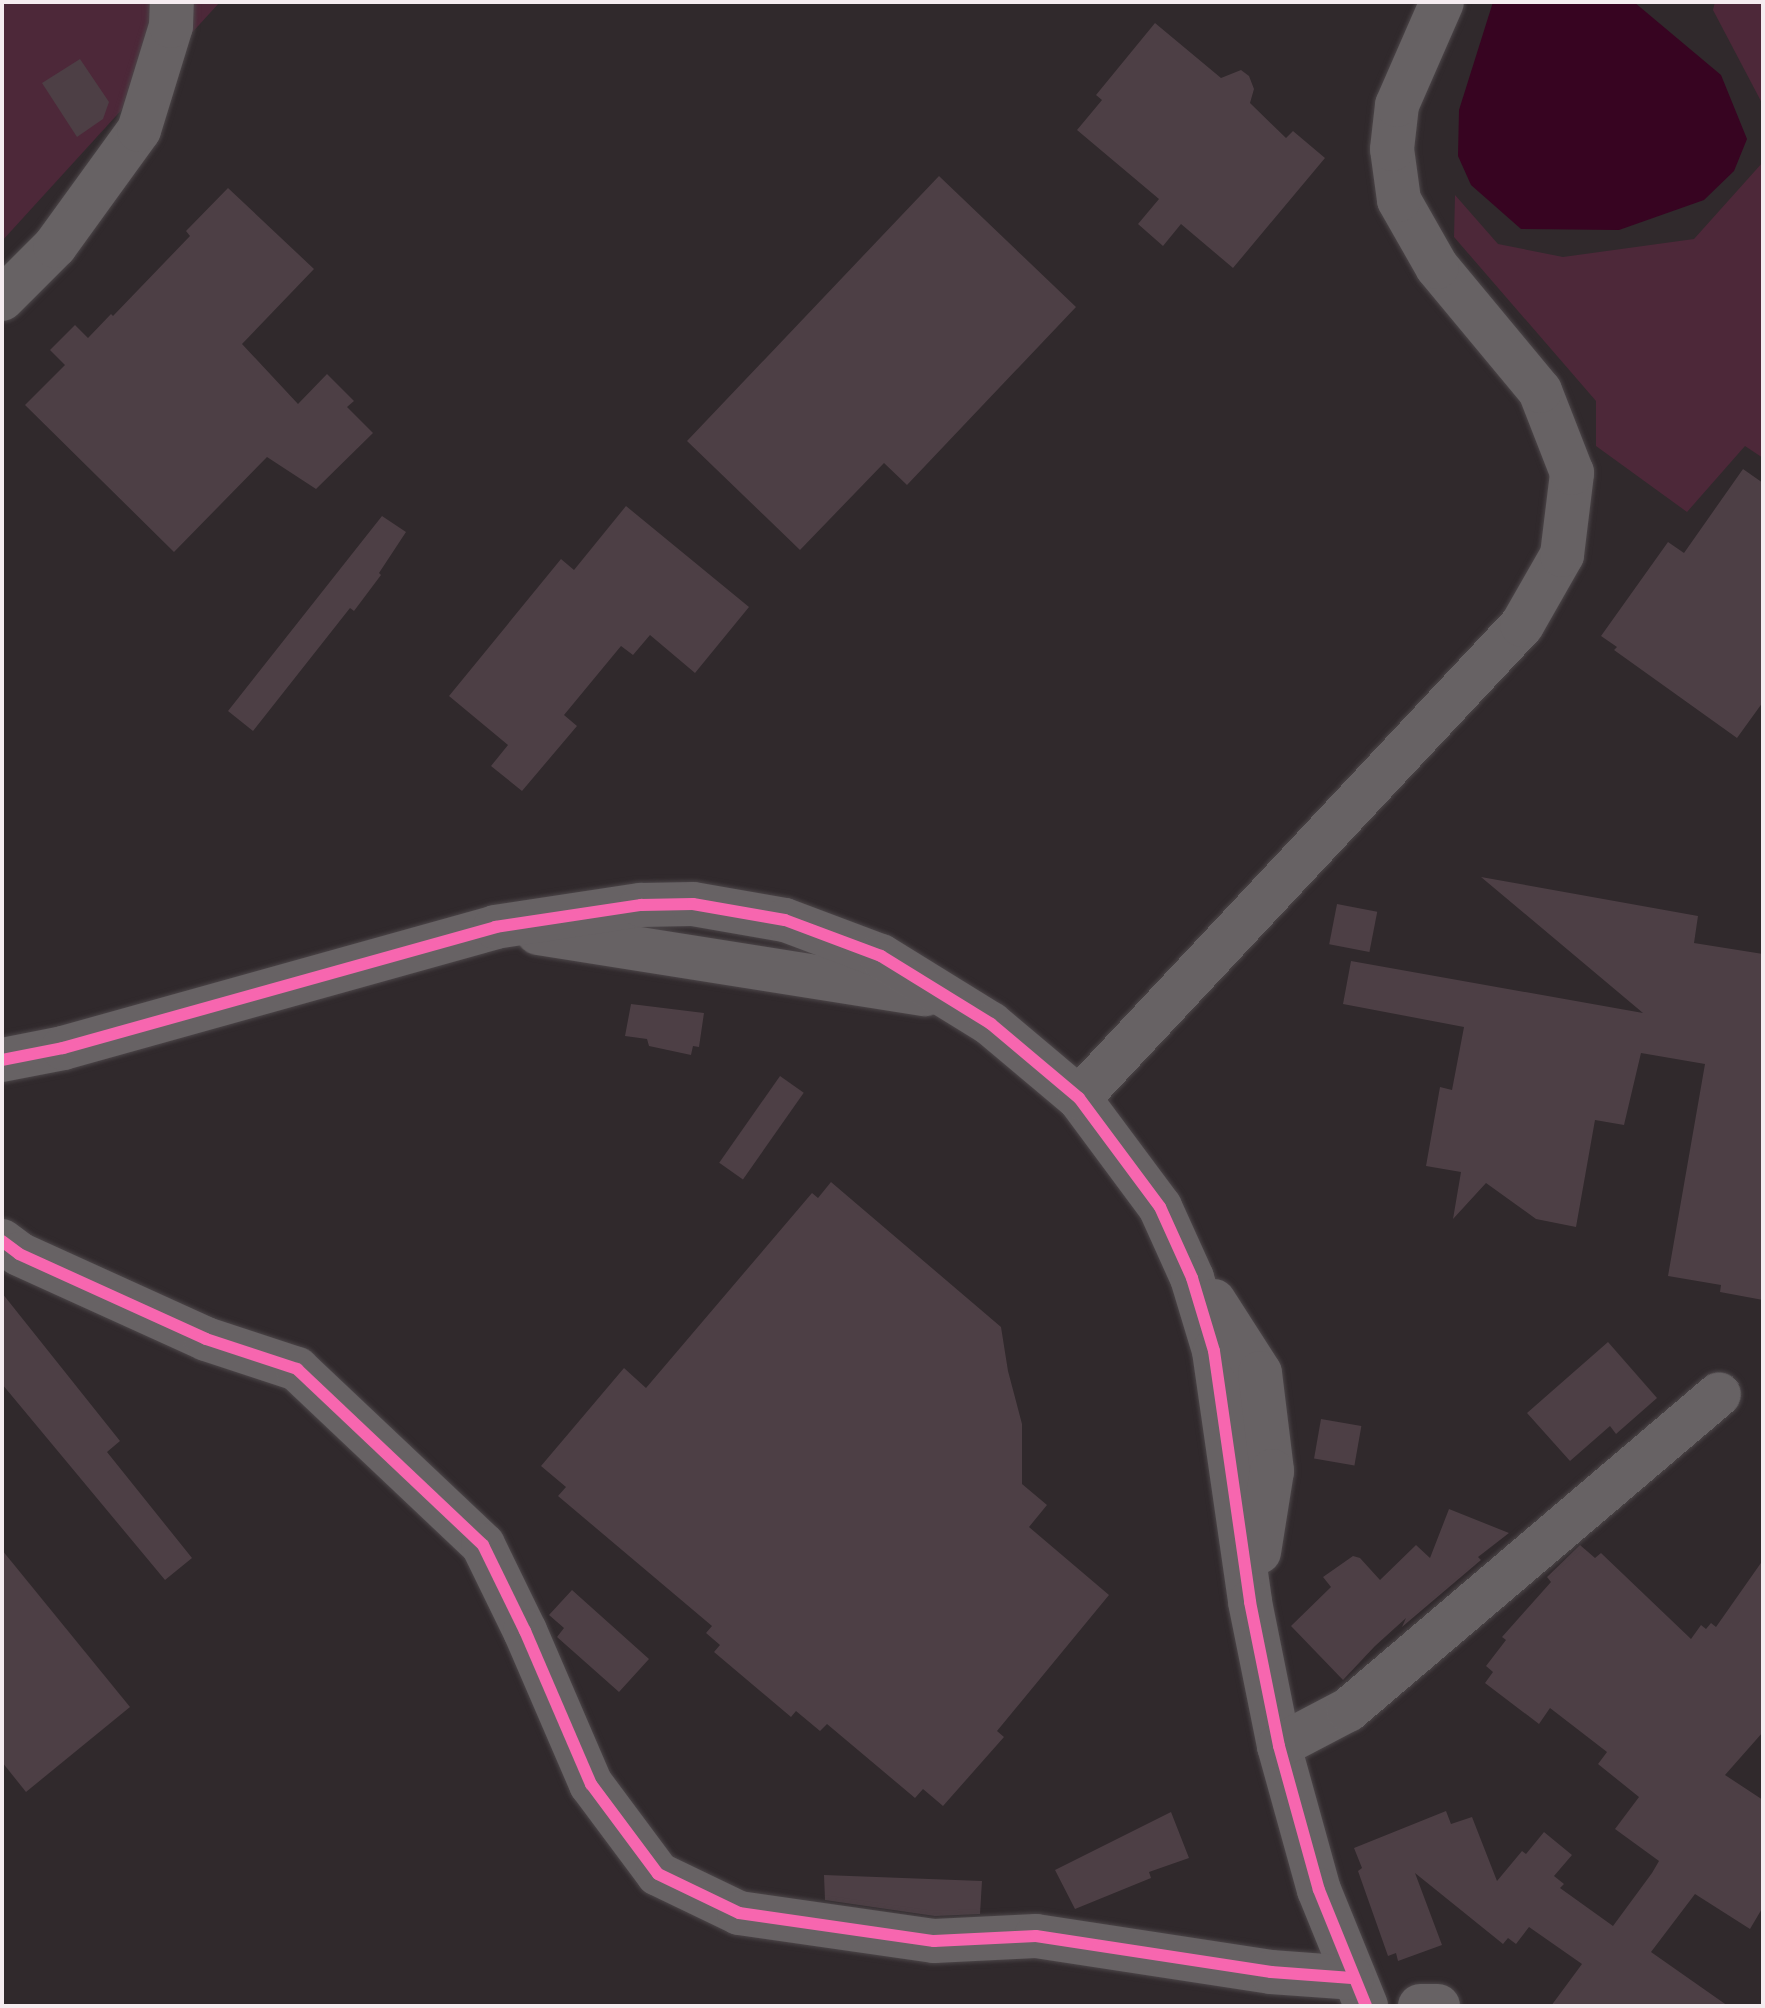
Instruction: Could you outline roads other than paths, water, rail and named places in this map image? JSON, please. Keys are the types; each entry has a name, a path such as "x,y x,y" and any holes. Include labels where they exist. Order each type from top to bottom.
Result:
{"street":[{"path":"2,299 55,246 139,130 171,26 172,2"},
{"path":"1079,1098 1522,625 1562,555 1572,473 1540,391 1437,267 1399,200 1392,149 1397,105 1442,2"},
{"path":"2,1060 63,1048 495,927 590,911 693,904 785,920 881,956 1021,1047 1079,1098 1160,1207 1192,1278 1214,1351 1250,1602 1279,1746 1319,1890 1359,1992"},
{"path":"2,1241 19,1254 206,1339 297,1369 483,1545 525,1631 591,1784 658,1874 739,1913 934,1941 1036,1936 1271,1972 1359,1992"},
{"path":"1279,1746 1348,1710 1719,1394"},
{"path":"1420,2006 1438,2006"}]}
